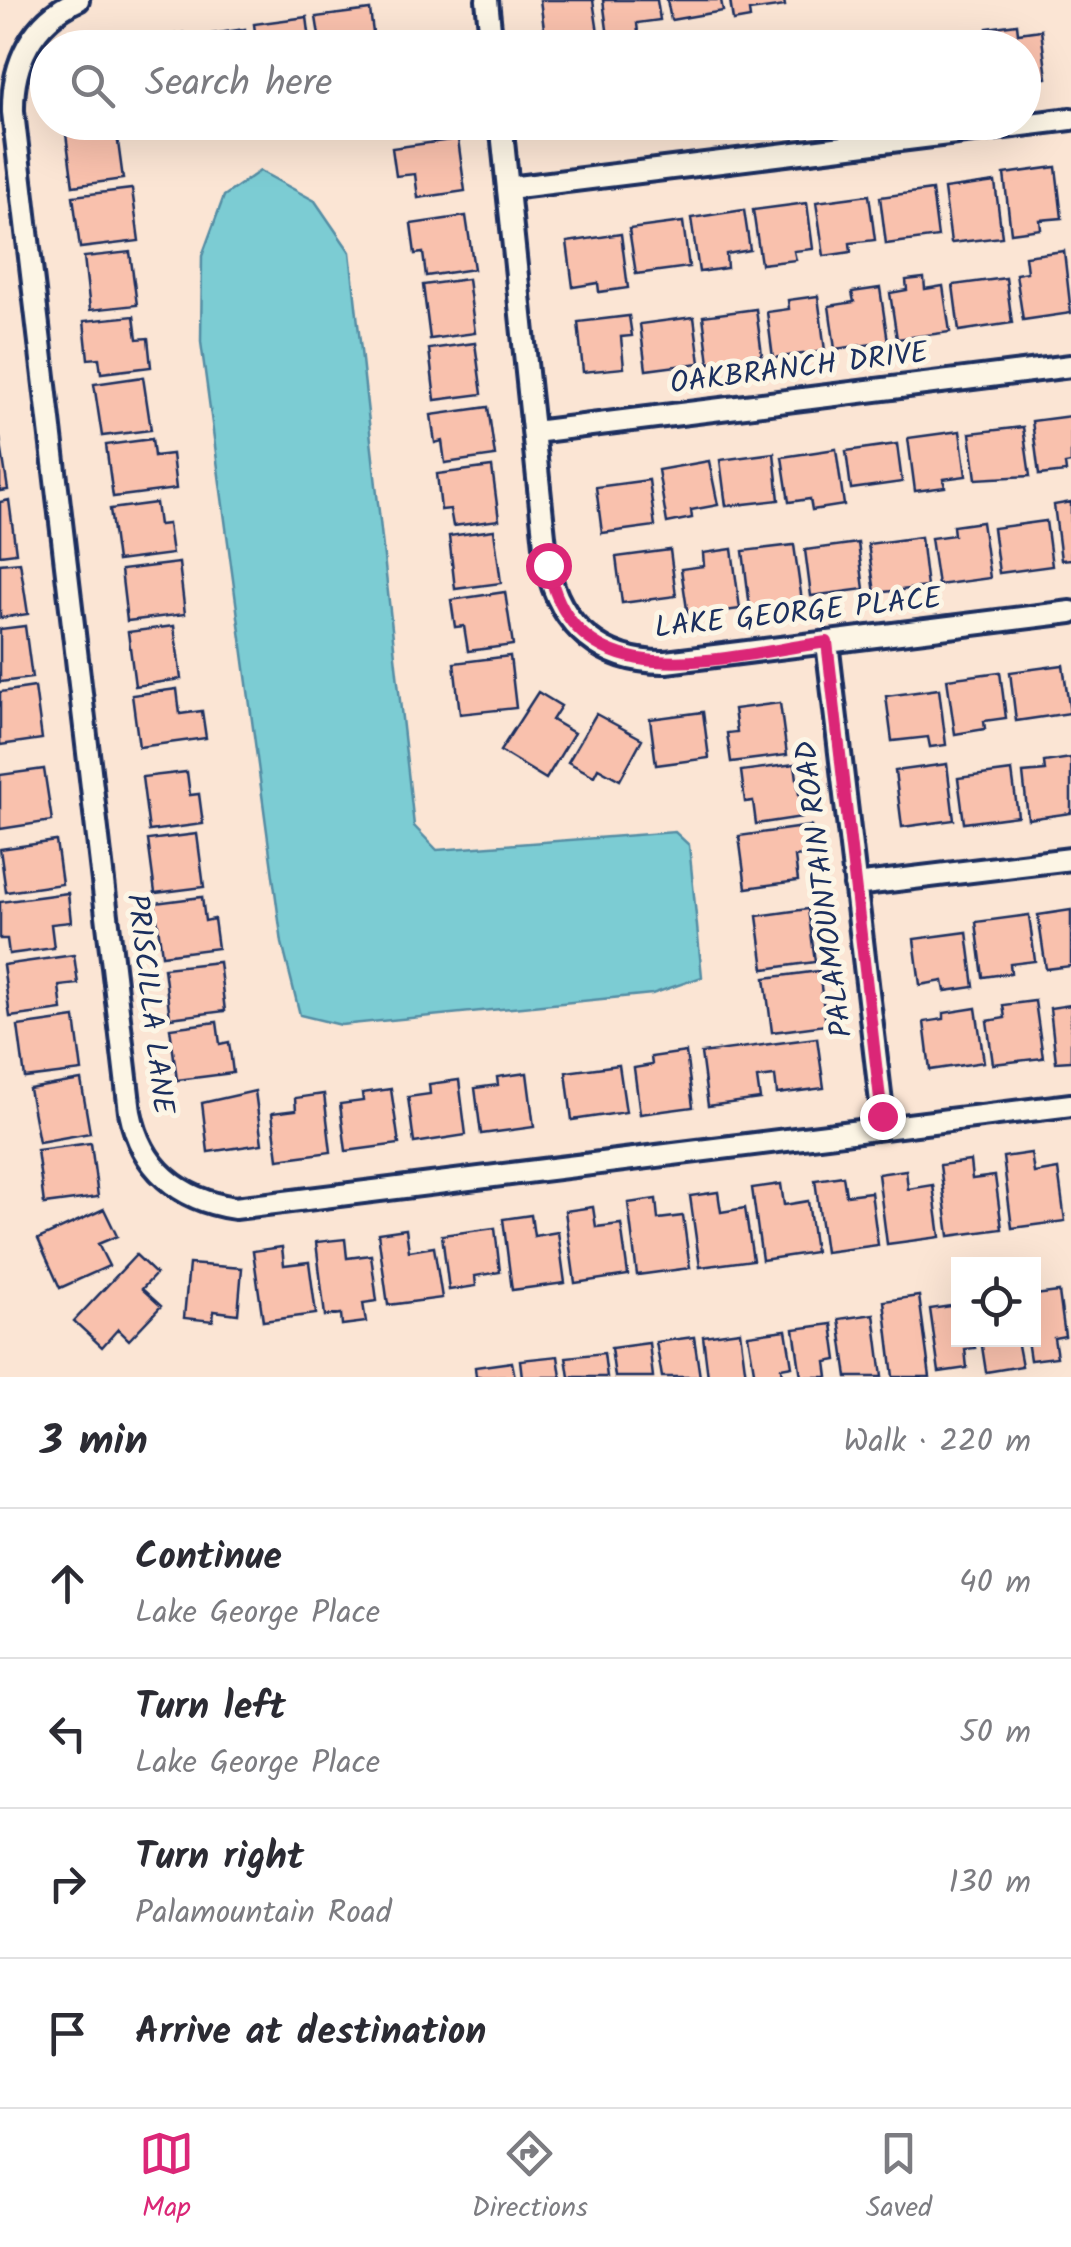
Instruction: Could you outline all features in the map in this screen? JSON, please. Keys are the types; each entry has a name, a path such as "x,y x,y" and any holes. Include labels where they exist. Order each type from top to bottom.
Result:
{"street":[{"name":"PRISCILLA LANE","path":"40,30 56,13 78,0"},
{"path":"487,0 490,30"},
{"name":"PRISCILLA LANE","path":"30,40 16,74 13,112 130,1112 151,1164 195,1199 235,1208 1071,1105"},
{"path":"1041,123 1071,119"},
{"name":"LAKE GEORGE PLACE","path":"503,140 551,584 568,618 594,644 628,660 666,662 1071,612"},
{"path":"508,188 900,140"},
{"name":"OAKBRANCH DRIVE","path":"534,432 1071,366"},
{"name":"PALAMOUNTAIN ROAD","path":"827,642 884,1128"},
{"path":"855,886 1071,858"}],"water":[{"path":"260,171 315,201 350,252 414,826 437,850 675,832 689,845 702,977 652,994 341,1025 300,1015 282,943 201,342 202,256 224,196"}],"building":[{"path":"540,0 593,0 598,30 544,30"},
{"path":"603,0 657,0 660,20 637,23 638,30 607,30"},
{"path":"667,0 721,0 723,11 671,20"},
{"path":"730,0 784,0 785,6 749,11 750,18 733,21"},
{"path":"370,10 373,30 318,30 316,17"},
{"path":"307,17 309,30 255,30 254,24"},
{"path":"1017,24 1018,30 987,30"},
{"path":"1041,30 1047,78 1041,79"},
{"path":"67,140 118,140 123,179 73,186"},
{"path":"458,140 465,191 418,198 415,174 396,176 392,148"},
{"path":"1056,167 1062,218 1040,220 1041,229 1011,233 1004,174"},
{"path":"995,182 1002,237 951,243 944,189"},
{"path":"132,189 139,241 80,248 73,196"},
{"path":"932,190 938,237 886,244 880,197"},
{"path":"869,195 875,240 850,243 851,252 824,256 816,202"},
{"path":"807,203 813,249 794,251 796,260 761,264 753,210"},
{"path":"744,210 750,250 726,254 727,268 699,272 691,218"},
{"path":"466,216 474,269 426,276 423,253 415,254 411,224"},
{"path":"683,222 689,267 636,274 629,229"},
{"path":"621,234 628,288 599,292 598,283 573,287 567,242"},
{"path":"1064,251 1071,313 1023,320 1016,274 1027,272 1025,256"},
{"path":"130,252 137,305 90,310 84,257"},
{"path":"924,278 925,289 943,286 950,332 897,339 890,293 907,290 906,280"},
{"path":"1006,278 1012,323 959,331 953,285"},
{"path":"468,279 475,333 430,339 423,285"},
{"path":"880,288 888,342 835,349 829,306 854,302 852,292"},
{"path":"818,296 825,351 773,358 767,312 789,309 788,300"},
{"path":"756,309 762,355 709,363 703,316"},
{"path":"134,316 137,339 148,338 151,367 101,373 99,358 88,359 84,321"},
{"path":"629,316 632,336 621,337 624,368 583,372 578,322"},
{"path":"694,317 700,363 646,370 640,324"},
{"path":"475,343 482,394 435,400 429,349"},
{"path":"143,377 151,430 102,436 94,384"},
{"path":"488,407 495,456 445,463 442,441 435,443 431,415"},
{"path":"1071,416 1071,463 1065,464 1066,472 1039,475 1032,421"},
{"path":"1023,427 1030,476 976,479 970,433"},
{"path":"960,431 966,476 943,479 945,487 915,491 908,438"},
{"path":"0,438 8,490 0,491"},
{"path":"152,439 154,456 172,454 176,489 113,497 106,445"},
{"path":"897,444 902,482 851,489 846,451"},
{"path":"836,449 844,505 812,510 810,499 789,502 782,457"},
{"path":"774,453 779,500 726,506 720,460"},
{"path":"709,461 718,505 691,510 692,518 667,523 658,470"},
{"path":"492,467 499,520 453,526 450,509 441,510 437,474"},
{"path":"649,480 655,526 602,533 596,487"},
{"path":"9,500 16,553 0,555 0,502"},
{"path":"1071,502 1071,559 1061,560 1054,505"},
{"path":"156,503 159,525 168,524 172,554 117,561 110,509"},
{"path":"1046,521 1052,566 999,573 993,528"},
{"path":"982,522 990,578 938,585 931,538 954,535 953,526"},
{"path":"494,530 501,583 455,589 449,536"},
{"path":"921,537 927,587 875,593 868,544"},
{"path":"858,543 864,589 811,596 805,550"},
{"path":"794,545 802,601 750,608 743,551"},
{"path":"732,549 740,609 688,616 681,569 704,566 703,553"},
{"path":"670,550 676,596 622,603 616,557"},
{"path":"20,562 28,614 0,618 0,564"},
{"path":"179,563 185,614 127,621 121,570"},
{"path":"505,592 513,645 468,651 464,626 455,627 451,600"},
{"path":"25,626 32,678 0,682 0,629"},
{"path":"174,626 181,679 135,686 128,632"},
{"path":"510,656 516,708 460,714 454,663"},
{"path":"1063,665 1070,713 1016,721 1010,672"},
{"path":"1000,672 1006,718 984,721 985,729 955,734 947,679"},
{"path":"35,687 42,739 0,745 0,692"},
{"path":"177,689 180,714 202,711 206,738 139,747 132,695"},
{"path":"939,689 946,745 930,747 928,737 892,741 886,696"},
{"path":"538,692 561,706 552,720 574,733 546,779 500,751"},
{"path":"780,703 787,755 731,762 727,733 737,732 734,709"},
{"path":"703,712 709,758 656,765 650,719"},
{"path":"596,714 642,739 620,780 598,768 594,776 568,762"},
{"path":"1071,758 1071,813 1028,819 1023,773 1045,771 1044,762"},
{"path":"795,764 802,817 756,824 753,801 745,802 741,771"},
{"path":"947,764 954,820 902,827 895,771"},
{"path":"44,769 52,821 0,829 0,775"},
{"path":"1012,771 1018,816 964,823 958,778"},
{"path":"187,772 190,795 199,794 203,824 149,831 142,777"},
{"path":"811,826 815,854 795,857 798,881 746,888 739,836"},
{"path":"197,834 204,887 155,893 148,840"},
{"path":"56,841 62,884 6,892 0,849"},
{"path":"68,893 71,922 51,924 54,948 9,954 7,939 0,939 0,902"},
{"path":"202,897 205,921 214,919 218,948 162,955 155,903"},
{"path":"808,909 815,962 764,969 757,916"},
{"path":"1071,910 1071,966 1046,969 1038,915"},
{"path":"1029,915 1035,961 1010,964 1011,973 983,977 976,922"},
{"path":"967,932 974,987 945,991 943,981 920,985 914,939"},
{"path":"74,955 78,984 59,986 62,1010 10,1017 3,965"},
{"path":"219,962 225,1011 170,1018 164,968"},
{"path":"819,971 826,1025 772,1032 765,978"},
{"path":"1035,1001 1043,1058 993,1064 987,1021 1005,1018 1003,1005"},
{"path":"1071,1005 1071,1061 1056,1062 1050,1008"},
{"path":"976,1008 984,1062 930,1070 924,1022 944,1019 944,1013"},
{"path":"75,1018 82,1071 25,1078 18,1026"},
{"path":"217,1022 220,1044 229,1042 233,1073 177,1080 170,1028"},
{"path":"817,1038 824,1088 777,1094 775,1076 757,1078 760,1099 708,1106 701,1053"},
{"path":"686,1052 693,1107 640,1114 634,1068 652,1065 651,1057"},
{"path":"619,1065 626,1112 572,1120 566,1072"},
{"path":"527,1073 534,1127 481,1134 475,1088 498,1085 497,1077"},
{"path":"81,1080 90,1133 39,1142 29,1089"},
{"path":"459,1080 466,1135 414,1143 408,1097 430,1094 429,1084"},
{"path":"391,1089 399,1144 346,1151 340,1104 363,1101 362,1093"},
{"path":"255,1091 262,1144 208,1152 202,1103"},
{"path":"324,1094 331,1152 278,1159 272,1113 296,1110 295,1098"},
{"path":"91,1143 98,1197 44,1204 37,1150"},
{"path":"1031,1153 1034,1173 1058,1169 1065,1221 1012,1228 1003,1157"},
{"path":"970,1161 972,1179 995,1176 1002,1229 949,1236 940,1165"},
{"path":"906,1170 908,1189 933,1185 940,1237 887,1244 878,1174"},
{"path":"843,1176 846,1195 871,1192 878,1245 825,1252 815,1180"},
{"path":"781,1184 784,1205 808,1201 815,1252 762,1260 752,1188"},
{"path":"718,1192 721,1212 745,1208 753,1260 700,1267 690,1196"},
{"path":"656,1199 658,1219 683,1216 690,1268 637,1275 628,1203"},
{"path":"593,1207 596,1227 621,1224 628,1275 575,1283 565,1211"},
{"path":"104,1209 117,1236 98,1244 109,1266 60,1288 38,1239"},
{"path":"531,1215 534,1236 558,1232 565,1283 512,1290 503,1219"},
{"path":"495,1228 500,1272 475,1276 476,1286 449,1290 442,1235"},
{"path":"406,1229 409,1251 434,1247 442,1298 388,1305 378,1233"},
{"path":"345,1239 347,1258 371,1255 377,1301 363,1303 366,1322 342,1325 341,1314 325,1316 316,1242"},
{"path":"282,1247 284,1265 309,1262 316,1314 263,1321 253,1251"},
{"path":"136,1255 156,1274 142,1289 161,1306 129,1340 118,1329 102,1347 74,1321"},
{"path":"189,1264 242,1268 238,1314 214,1311 213,1321 184,1318"},
{"path":"1059,1292 1065,1336 1054,1338 1057,1357 1030,1360 1028,1347 1041,1347 1041,1294"},
{"path":"919,1296 930,1377 893,1377 884,1301"},
{"path":"951,1306 951,1347 975,1347 965,1349 967,1368 939,1372 930,1309"},
{"path":"874,1314 882,1377 847,1377 839,1319"},
{"path":"832,1324 837,1360 826,1362 828,1377 801,1377 794,1329"},
{"path":"786,1330 792,1366 781,1368 782,1377 755,1377 748,1335"},
{"path":"740,1331 746,1376 708,1377 703,1336"},
{"path":"694,1337 700,1377 662,1377 656,1342"},
{"path":"649,1343 653,1377 615,1377 611,1348"},
{"path":"982,1347 1018,1347 1022,1366 986,1372"},
{"path":"604,1353 607,1377 569,1377 566,1357"},
{"path":"558,1356 561,1377 522,1377 520,1360"},
{"path":"512,1362 515,1377 476,1377 475,1367"}],"route":[{"path":"548,565 551,584 568,618 594,644 628,660 666,662 827,642 882,1116"}]}
